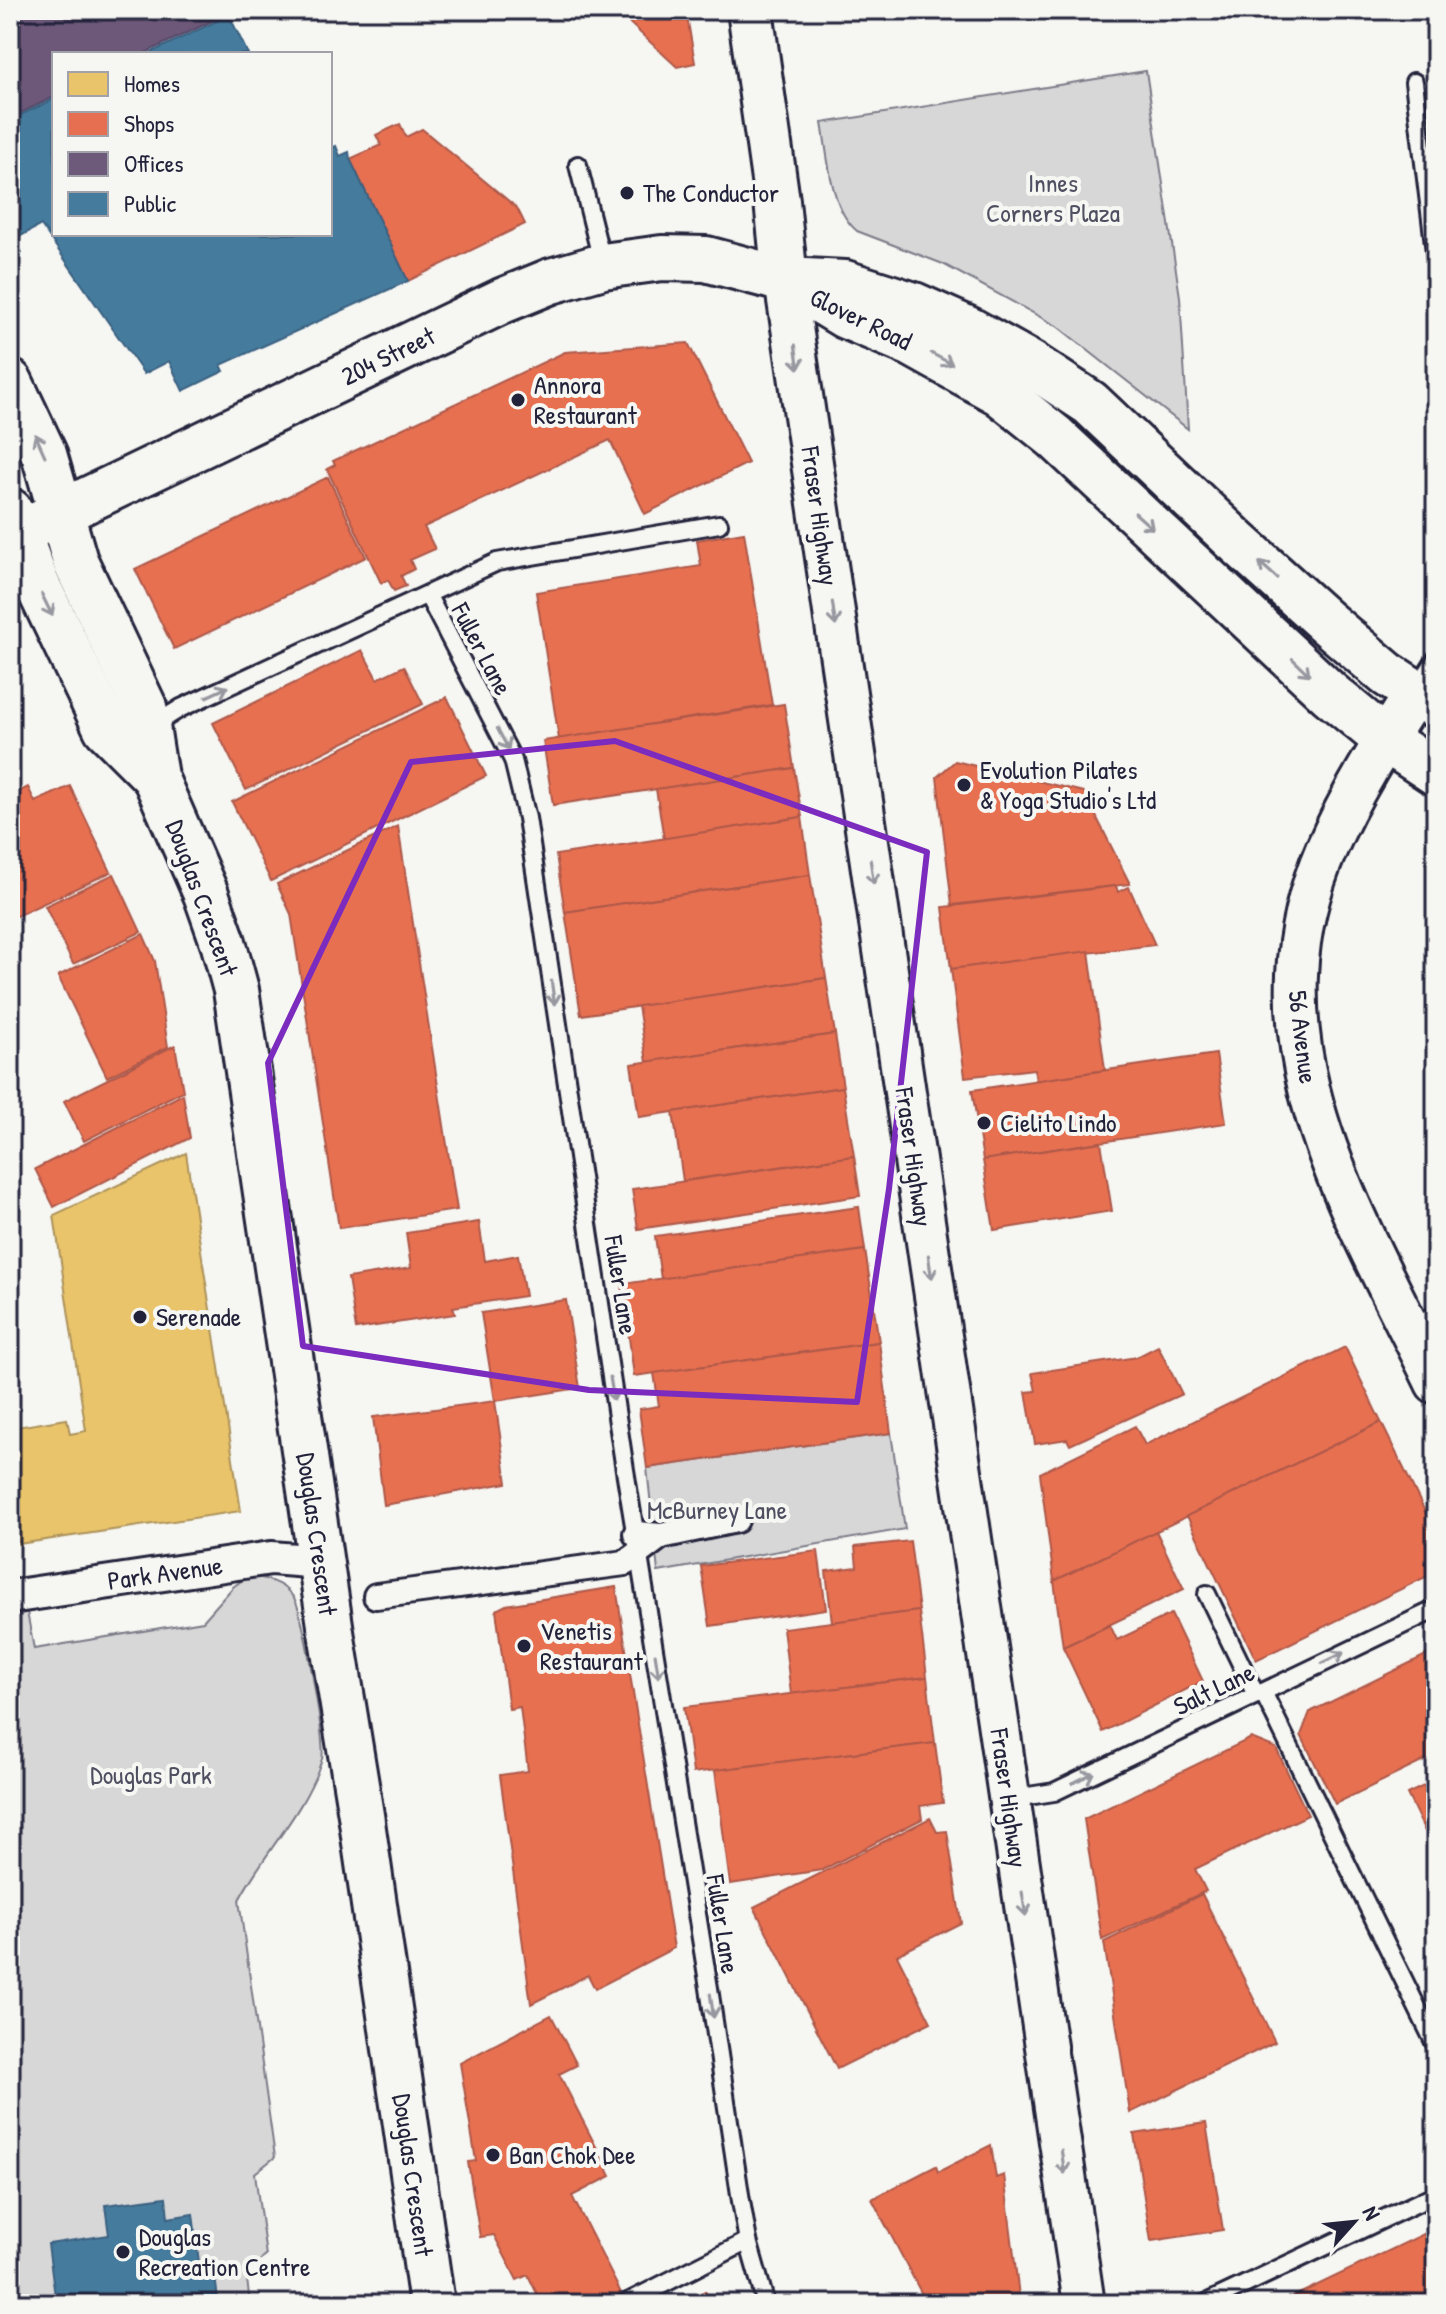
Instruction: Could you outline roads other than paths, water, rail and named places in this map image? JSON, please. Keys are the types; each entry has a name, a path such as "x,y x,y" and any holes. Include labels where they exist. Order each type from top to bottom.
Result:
{"main road":[{"name":"Fraser Highway","path":"750,10 776,189 785,280"},
{"name":"204 Street","path":"13,527 62,511 502,301 551,281 603,266 662,258 706,259 785,280"},
{"name":"Glover Road","path":"785,280 845,283 914,305 968,329 1066,387 1090,403 1142,449 1236,541 1387,674 1429,685"},
{"name":"Glover Road","path":"785,280 845,316 912,344 1000,393 1055,437 1330,694 1386,740 1436,773"},
{"name":"Douglas Crescent","path":"10,382 44,454 75,561 144,707 155,777 206,894 236,990 432,2304"},
{"name":"Douglas Crescent","path":"13,527 106,728 155,777"}],"street":[{"name":"Fraser Highway","path":"785,280 1084,2304"},
{"name":"56 Avenue","path":"1429,685 1386,740 1350,798 1325,853 1304,919 1295,972 1298,1028 1306,1083 1329,1159 1423,1321 1436,1383"},
{"path":"376,1596 625,1563 637,1543 736,1520"},
{"name":"Park Avenue","path":"10,1597 271,1558 321,1562"}],"lane":[{"path":"1414,82 1436,260"},
{"path":"578,165 603,266"},
{"path":"428,596 497,562 719,524"},
{"name":"Fuller Lane","path":"148,729 181,708 428,596 513,760 527,818 637,1543 748,2241 766,2304"},
{"path":"1207,1594 1436,2046"},
{"name":"Salt Lane","path":"1009,1799 1054,1792 1436,1609"},
{"path":"1204,2304 1436,2194"},
{"path":"624,2304 748,2241"}],"place":[{"name":"The Conductor","path":"627,193"},
{"name":"Annora Restaurant","path":"518,400"},
{"name":"Evolution Pilates & Yoga Studio's Ltd","path":"964,785"},
{"name":"Cielito Lindo","path":"984,1123"},
{"name":"Serenade","path":"140,1317"},
{"name":"Venetis Restaurant","path":"524,1646"},
{"name":"Ban Chok Dee","path":"493,2155"},
{"name":"Douglas Recreation Centre","path":"123,2252"}],"park label":[{"name":"Innes Corners Plaza","path":"1053,198"},
{"name":"McBurney Lane","path":"717,1510"},
{"name":"Douglas Park","path":"151,1775"}]}
